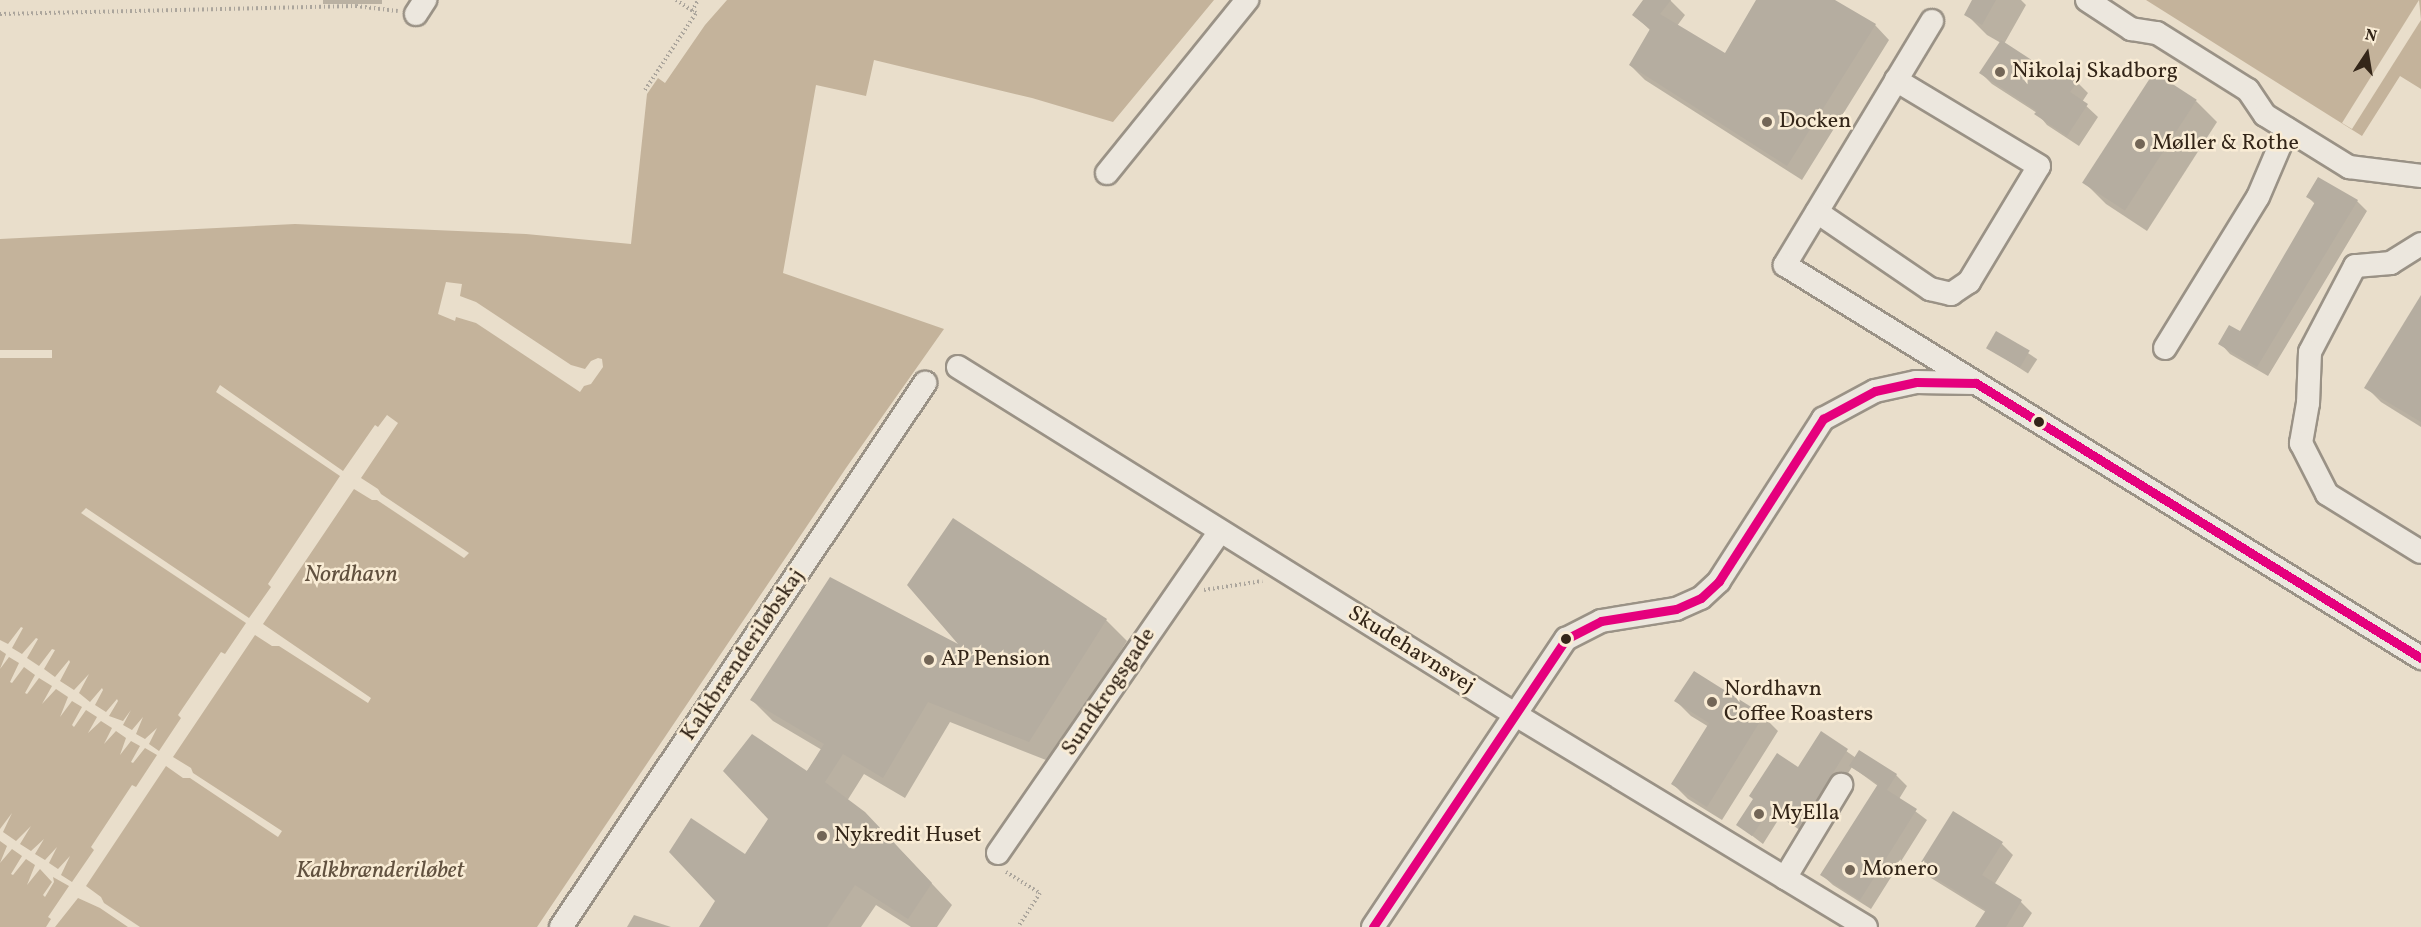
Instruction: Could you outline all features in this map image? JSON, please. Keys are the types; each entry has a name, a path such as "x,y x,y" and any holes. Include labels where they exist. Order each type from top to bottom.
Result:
{"street":[{"path":"1107,173 1247,0"},
{"path":"2087,0 2131,29 2157,33 2248,90 2265,115 2349,167 2421,176"},
{"path":"1932,21 1785,265 2421,658"},
{"path":"1817,212 1930,289 1951,294 1969,282 2033,176 2038,166 1896,80"},
{"path":"2164,348 2258,197 2288,129"},
{"path":"2421,244 2391,263 2355,266 2310,352 2308,403 2301,443 2327,494 2421,552"},
{"name":"Skudehavnsvej","path":"958,367 1516,715 1866,927"},
{"path":"1374,927 1566,639 1601,621 1676,609 1701,598 1719,581 1823,418 1875,391 1916,382 1976,383"},
{"name":"Kalkbrænderiløbskaj","path":"561,927 925,383"},
{"name":"Sundkrogsgade","path":"998,853 1220,531"},
{"path":"1785,878 1841,785"}],"path":[{"path":"645,90 696,13 676,0"},
{"path":"692,11 699,0"},
{"path":"0,15 356,6 421,7"},
{"path":"1177,595 1292,576"},
{"path":"998,853 1005,871 1040,893 1018,927"}],"water":[{"name":"Nordhavn","path":"727,0 1214,0 1113,122 1032,98 874,60 866,96 816,85 783,273 944,329 846,468 537,927 0,927 0,239 295,224 526,234 631,244 647,94 658,78 665,83 705,25"},
{"path":"2146,0 2421,0 2421,89 2400,76 2362,136"}],"pier":[{"path":"2419,0 2421,20 2352,129 2342,123"},
{"path":"446,282 462,284 460,296 476,302 571,365 585,369 591,361 598,358 602,359 603,367 591,384 584,386 580,392 476,323 456,317 455,321 438,314"},
{"path":"0,350 52,350 52,358 0,358"},
{"path":"220,385 343,471 375,425 378,427 387,415 398,423 361,478 469,553 464,558 377,500 372,500 354,489 263,624 371,698 368,703 279,646 272,646 255,635 173,757 191,768 193,773 282,831 278,837 190,778 183,778 166,766 86,886 101,897 104,903 140,927 128,927 100,908 78,898 55,927 46,927 51,919 48,917 69,886 53,877 54,882 45,897 43,895 52,882 40,869 27,885 35,865 26,859 13,875 11,874 22,856 12,849 0,863 7,846 0,841 0,829 12,813 3,832 16,841 31,826 20,844 31,851 44,839 35,854 45,860 57,847 49,863 58,869 70,856 61,875 72,882 94,850 91,847 132,785 136,787 157,755 145,748 133,763 131,762 140,746 131,741 120,755 126,738 116,731 104,744 112,728 101,721 88,733 97,717 86,710 74,727 72,725 82,707 72,701 60,717 68,697 56,689 42,704 52,686 39,678 27,694 25,693 35,675 24,667 12,683 10,682 19,663 9,657 0,669 6,654 0,650 0,640 8,644 21,627 23,628 12,648 22,654 36,638 38,639 27,658 39,666 52,649 55,650 44,669 55,677 69,660 60,681 74,690 89,674 79,693 90,702 102,688 95,705 106,712 117,699 109,716 123,721 131,710 123,725 132,730 143,717 136,734 145,739 157,728 149,744 159,751 181,718 178,715 221,652 225,654 246,623 81,513 86,508 249,618 271,587 268,584 340,476 216,392"}],"building":[{"name":"Docken","path":"1643,0 1671,0 1660,14 1725,53 1756,0 1835,0 1876,24 1787,166 1629,65 1650,29 1632,15"},
{"path":"1972,0 1996,0 1982,25 1964,15"},
{"path":"2001,40 2058,77 2062,71 2078,81 2070,92 2088,104 2067,136 2034,114 2037,111 1979,73"},
{"path":"2154,72 2197,100 2125,210 2082,183"},
{"path":"2318,177 2358,200 2257,367 2218,344 2229,325 2240,331 2315,202 2306,197"},
{"path":"2421,295 2421,422 2364,388"},
{"path":"1996,331 2030,350 2020,368 1986,348"},
{"name":"AP Pension","path":"953,518 1107,619 1029,742 928,702 883,778 843,754 825,782 865,812 932,883 908,919 855,885 827,927 699,927 715,901 669,852 691,818 745,854 768,819 723,771 752,734 807,771 824,744 750,700 830,577 958,644 907,585"},
{"path":"1694,671 1764,715 1707,807 1671,784 1709,723 1674,701"},
{"path":"1821,731 1848,749 1799,827 1770,809 1752,836 1736,825 1753,799 1749,796 1777,753 1798,767"},
{"path":"1859,750 1897,774 1887,790 1917,809 1860,900 1820,875 1878,784 1849,766"},
{"path":"1953,811 2003,842 1982,875 2022,900 2006,927 1975,927 1986,910 1918,867"}],"transit line":[{"path":"1373,927 1566,639 1601,621 1676,609 1701,598 1719,581 1823,419 1875,391 1916,382 1976,383"},
{"path":"1976,383 2421,658"}],"place":[{"name":"Nikolaj Skadborg","path":"2000,72"},
{"name":"Docken","path":"1767,122"},
{"name":"Møller & Rothe","path":"2140,144"},
{"name":"AP Pension","path":"929,660"},
{"name":"Nordhavn Coffee Roasters","path":"1712,702"},
{"name":"MyElla","path":"1759,814"},
{"name":"Nykredit Huset","path":"822,836"},
{"name":"Monero","path":"1850,870"}],"water label":[{"name":"Kalkbrænderiløbet","path":"380,872"}]}
